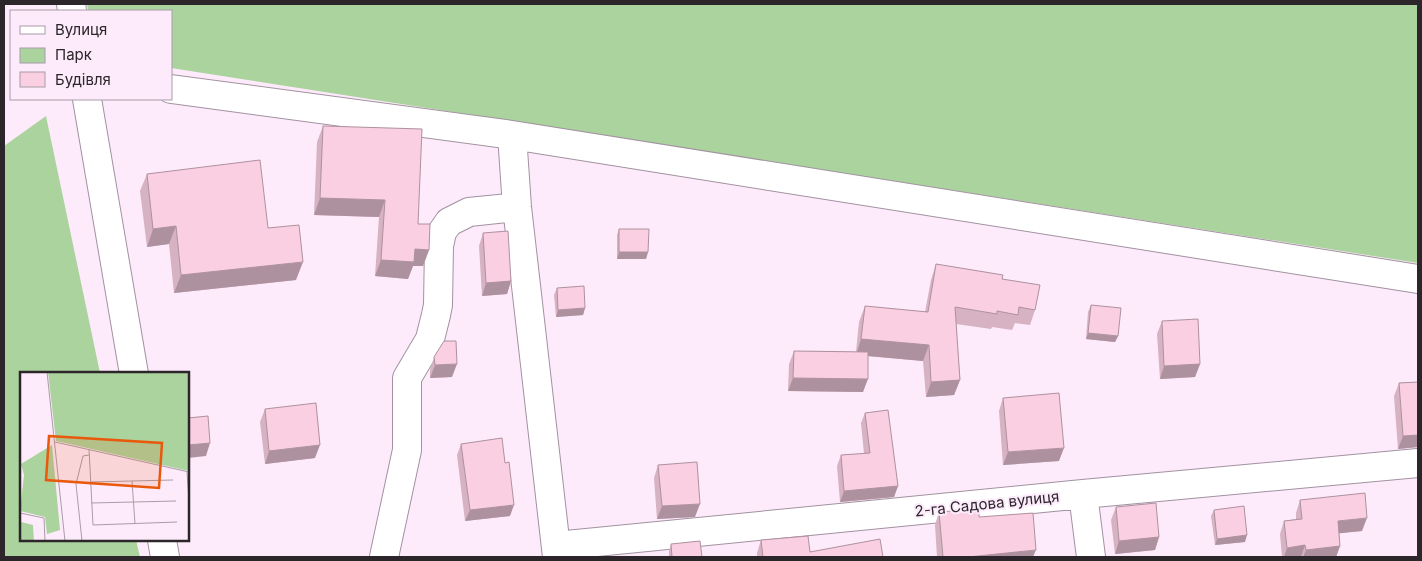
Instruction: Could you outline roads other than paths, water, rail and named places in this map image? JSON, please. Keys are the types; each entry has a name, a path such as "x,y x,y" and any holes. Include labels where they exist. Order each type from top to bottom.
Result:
{"street":[{"path":"172,89 512,135 1418,279"},
{"path":"87,100 134,372"},
{"path":"512,135 517,207 556,552"},
{"path":"384,557 407,450 407,378 430,340 436,315 438,304 439,246 442,232 450,222 469,212 517,207"},
{"name":"2-га Садова вулиця","path":"556,552 1083,494 1418,463"},
{"path":"1083,494 1091,557"},
{"path":"162,541 165,557"}]}
